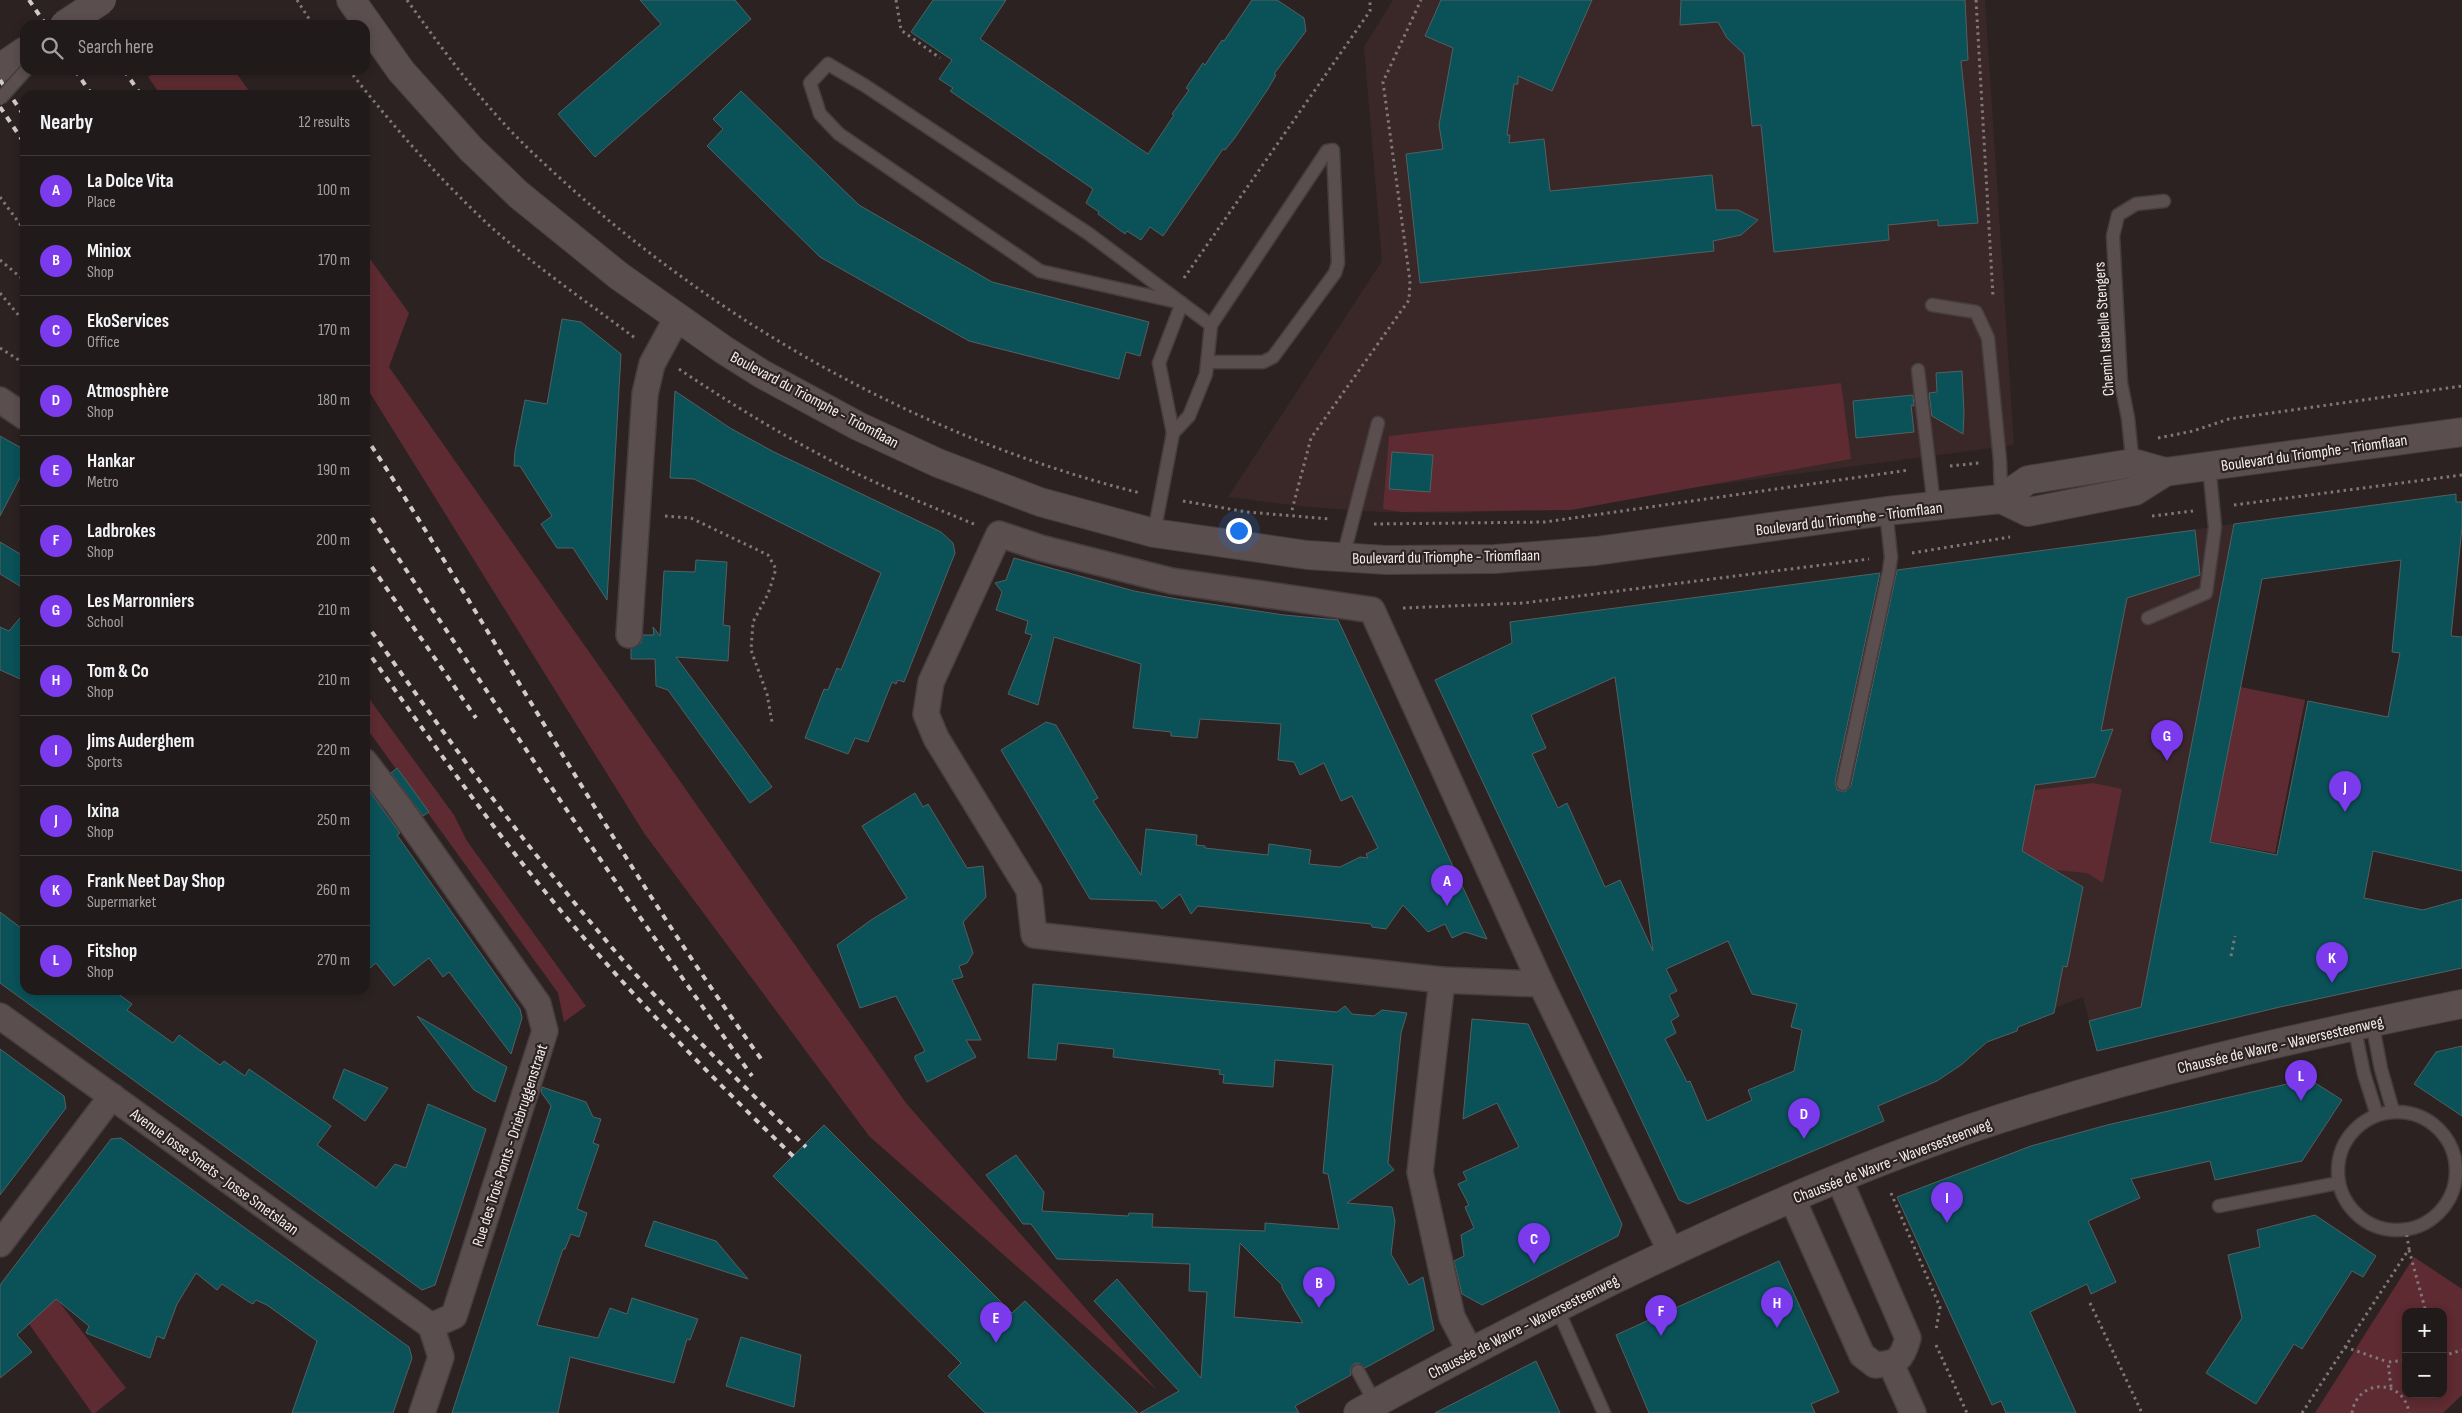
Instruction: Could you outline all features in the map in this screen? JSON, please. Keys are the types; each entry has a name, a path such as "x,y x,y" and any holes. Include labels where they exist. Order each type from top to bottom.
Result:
{"main road":[{"path":"72,20 102,0"},
{"name":"Boulevard du Triomphe - Triomflaan","path":"352,0 366,20"},
{"name":"Boulevard du Triomphe - Triomflaan","path":"370,26 401,71 471,149 520,195 570,238 677,318 762,374 858,426 938,463 1040,502 1154,533 1243,547 1343,558 1386,560 1495,559 1596,551 1886,511 2001,500 2028,512 2135,491 2166,472"},
{"path":"0,68 20,54"},
{"name":"Boulevard du Triomphe - Triomflaan","path":"2001,500 2028,480 2132,463 2166,472 2462,432"},
{"name":"Chaussée de Wavre - Waversesteenweg","path":"1367,1408 1470,1351 1671,1252 1792,1198 1971,1129 2054,1103 2212,1059 2363,1024 2462,1004"}],"street":[{"path":"629,635 645,394 657,355 677,318"},
{"path":"0,400 20,414"},
{"path":"1541,984 1442,980 1034,935 1029,890 936,738 926,714 931,682 1000,534 1041,548 1172,581 1372,610 1541,984 1671,1252"},
{"name":"Rue des Trois Ponts - Driebruggenstraat","path":"370,769 398,805 538,1004 546,1031 454,1316 431,1326"},
{"path":"1442,980 1420,1172 1452,1316 1470,1351"},
{"name":"Avenue Josse Smets - Josse Smetslaan","path":"0,1016 431,1326"},
{"path":"0,1244 112,1096"},
{"path":"1792,1198 1862,1355 1875,1365 1891,1364 1904,1354 1908,1338 1839,1179"},
{"path":"422,1413 440,1357 431,1326"},
{"path":"1891,1364 1913,1413"}],"lane":[{"path":"1177,299 1040,271 839,134 820,114 810,83 828,64 850,77 1090,234 1177,299 1211,325"},
{"path":"0,99 22,75"},
{"path":"1174,433 1189,416 1209,362 1211,325 1327,151 1333,150 1338,263 1330,281 1273,357 1263,362 1209,362"},
{"name":"Chemin Isabelle Stengers","path":"2135,491 2128,418 2121,384 2113,236 2118,215 2136,204 2164,201"},
{"path":"1154,533 1174,433 1159,363 1177,299"},
{"path":"1932,306 1976,312 1988,338 2000,461 2001,500"},
{"path":"1918,370 1934,506"},
{"path":"1343,558 1378,424"},
{"path":"2148,618 2206,593 2214,527 2209,466"},
{"path":"1843,784 1891,557 1886,511"},
{"path":"2363,1024 2381,1070 2394,1111"},
{"path":"2363,1024 2364,1074 2377,1115"},
{"path":"2394,1111 2411,1113 2428,1119 2441,1130 2459,1161 2456,1180 2445,1206 2424,1224 2406,1230 2388,1230 2370,1225 2356,1214 2345,1200 2338,1183 2337,1166 2341,1150 2349,1134 2362,1123 2377,1115 2394,1111"},
{"path":"2219,1206 2338,1183"},
{"path":"1557,1308 1604,1413"},
{"path":"1358,1372 1367,1408"}],"path":[{"path":"298,0 310,20"},
{"path":"896,0 901,30 940,58"},
{"path":"1177,299 1370,11 1370,0"},
{"path":"1292,510 1311,438 1409,300 1410,281 1383,82 1421,0"},
{"path":"1976,0 1994,300"},
{"path":"352,75 364,90"},
{"path":"370,97 440,177 492,227 657,355 761,423 830,460 916,500 1000,534"},
{"path":"0,197 20,224"},
{"path":"0,260 20,277"},
{"path":"0,293 20,318"},
{"path":"0,348 20,361"},
{"path":"2149,517 2462,475"},
{"path":"662,516 691,518 768,555 776,569 768,594 753,622 751,650 767,694 772,722"},
{"path":"1401,608 1524,602 1891,557 2014,536"},
{"path":"2231,956 2235,936"},
{"path":"1891,1193 1940,1307 1935,1332"},
{"path":"2406,1230 2409,1249 2425,1308"},
{"path":"2302,1413 2409,1249"},
{"path":"2090,1303 2142,1413"},
{"path":"1933,1341 1966,1413"},
{"path":"2345,1347 2388,1362 2402,1360"},
{"path":"2447,1355 2462,1350"},
{"path":"2388,1362 2391,1387 2404,1400 2409,1413"},
{"path":"2352,1413 2356,1399 2364,1392 2372,1387 2391,1387"}],"shaded area":[{"path":"1393,0 1985,0 2014,445 1525,510 1454,513 1382,512 1309,507 1228,497 1382,261 1364,47"},
{"path":"151,75 238,75 248,90 157,90 148,77"},
{"path":"370,259 409,313 389,367 906,1103 1157,1390 869,1136 644,833 370,393"},
{"path":"1841,383 1851,459 1571,510 1402,512 1383,509 1389,436"},
{"path":"2234,524 2240,687 2305,700 2275,853 2210,841 2172,1033 2097,1051 2083,997 2055,1008 2063,966 2067,966 2083,887 2022,851 2082,545"},
{"path":"2240,687 2305,700 2275,853 2210,841"},
{"path":"370,700 454,815 467,841 586,1006 564,1022 558,993 370,733"},
{"path":"2093,783 2122,789 2103,883 2087,873 2055,870 2022,851 2034,790"},
{"path":"2414,1257 2462,1289 2462,1395 2443,1413 2315,1413"},
{"path":"42,1288 59,1302 126,1388 95,1413 92,1413 29,1324"}],"building":[{"path":"640,0 735,0 751,19 595,157 558,114 661,24"},
{"path":"933,0 1006,0 980,39 1148,154 1189,90 1186,88 1203,63 1205,65 1222,40 1224,41 1252,0 1277,0 1304,18 1306,31 1274,74 1276,75 1268,89 1234,139 1225,150 1223,149 1163,236 1150,227 1141,240 1127,231 1125,234 1086,203 1093,189 950,91 953,88 939,79 952,60 911,32"},
{"path":"1441,0 1592,0 1552,91 1518,76 1518,84 1514,84 1507,135 1510,135 1509,143 1544,139 1550,191 1712,175 1716,210 1738,210 1758,220 1741,235 1713,241 1714,251 1420,283 1406,154 1443,149 1439,125 1453,48 1425,36"},
{"path":"1681,0 1965,0 1968,60 1961,61 1978,223 1938,226 1938,220 1888,225 1889,240 1774,252 1761,125 1752,126 1744,54 1727,38 1718,22 1680,25"},
{"path":"741,91 859,205 992,282 1149,322 1140,356 1126,352 1119,379 969,341 820,257 707,146 723,129 713,119"},
{"path":"562,319 581,322 621,354 607,600 573,548 557,548 541,524 552,516 520,466 514,466 525,400 547,404"},
{"path":"1962,371 1963,434 1932,416 1929,393 1937,392 1936,373"},
{"path":"675,391 730,428 774,452 941,532 953,543 955,553 904,682 898,680 896,684 892,682 868,742 855,738 848,754 805,738 824,689 828,690 837,668 841,670 881,573 694,479 670,478"},
{"path":"1913,395 1914,406 1911,405 1914,432 1856,438 1853,401"},
{"path":"0,436 20,447 20,478 0,516"},
{"path":"1392,452 1433,455 1430,492 1389,489"},
{"path":"2456,494 2456,502 2462,502 2462,527 2451,636 2462,637 2462,871 2373,851 2364,898 2423,910 2462,899 2462,968 2280,1007 2097,1051 2089,1021 2141,1007 2234,524","holes":["2401,560 2392,652 2400,653 2388,717 2308,701 2277,855 2210,842 2262,579"]},
{"path":"2195,530 2200,575 2127,598 2101,731 2113,729 2095,777 2035,785 2022,851 2083,887 2067,967 2063,966 2054,1013 2018,1027 2017,1031 1987,1042 1961,1065 1937,1081 1878,1106 1884,1121 1688,1204 1679,1200 1435,680 1512,643 1510,622 1880,573 1835,782 1837,790 1845,792 1851,786 1897,570","holes":["1615,677 1631,794 1653,951 1620,880 1605,887 1567,803 1558,808 1532,754 1546,748 1531,715","1728,941 1752,994 1797,1004 1791,1027 1802,1030 1794,1071 1748,1090 1752,1100 1707,1121 1690,1081 1687,1082 1665,1039 1676,1033 1671,1021 1679,1016 1669,995 1677,991 1666,969"]},
{"path":"0,542 20,554 20,586 0,574"},
{"path":"1014,558 1134,591 1284,615 1338,620 1487,939 1465,932 1452,938 1445,924 1428,932 1403,905 1386,929 1372,927 1371,924 1198,906 1191,914 1180,894 1162,909 1156,901 1090,899 1001,750 1046,722 1056,725 1098,798 1093,801 1141,875 1146,829 1197,835 1196,845 1205,846 1205,848 1268,855 1269,844 1311,850 1309,864 1340,867 1360,857 1368,858 1366,854 1378,848 1352,796 1341,801 1324,763 1300,775 1294,762 1278,760 1281,724 1200,719 1197,738 1171,736 1171,732 1133,728 1141,664 1054,637 1038,705 1008,694 1032,635 1025,633 1028,621 996,610 1002,592 995,583 1006,580"},
{"path":"696,560 727,562 723,625 730,626 728,661 676,657 772,787 750,803 668,690 656,686 655,659 631,659 631,649 641,643 643,635 654,635 653,627 660,636 664,571 695,572"},
{"path":"20,618 20,679 0,670 0,627 9,631"},
{"path":"397,768 429,812 423,816 391,773"},
{"path":"370,792 400,833 397,835 520,1009 522,1018 511,1054 449,972 443,977 429,958 394,986 376,963 370,968"},
{"path":"915,793 923,807 928,804 967,868 983,866 986,897 963,922 973,953 967,963 959,966 963,977 952,980 981,1040 966,1040 976,1057 927,1082 915,1059 915,1056 925,1051 896,996 860,1008 837,945 871,920 907,898 862,826"},
{"path":"0,912 20,927 20,995 120,995 132,1004 127,1010 173,1043 179,1035 220,1065 224,1061 245,1076 249,1069 331,1126 317,1145 376,1188 395,1164 406,1168 428,1104 486,1129 435,1285 422,1290 0,983"},
{"path":"1033,984 1337,1012 1345,1006 1352,1014 1374,1016 1382,1010 1407,1013 1401,1033 1388,1163 1394,1170 1347,1203 1392,1207 1395,1221 1391,1254 1409,1285 1423,1277 1434,1330 1365,1368 1359,1363 1354,1364 1350,1370 1351,1375 1295,1406 1299,1413 1140,1413 1179,1391 1094,1301 1117,1279 1201,1378 1207,1292 1189,1291 1190,1264 1057,1259 1031,1224 1023,1224 986,1175 1016,1155 1044,1192 1042,1211 1128,1216 1129,1213 1153,1214 1152,1227 1265,1231 1265,1223 1339,1229 1328,1174 1323,1173 1333,1065 1275,1060 1273,1087 1223,1083 1224,1075 1219,1074 1220,1070 1113,1057 1114,1049 1058,1043 1056,1060 1028,1058","holes":["1240,1243 1282,1285 1303,1323 1234,1317"]},
{"path":"417,1016 507,1067 495,1102 474,1090"},
{"path":"1472,1019 1528,1024 1622,1224 1618,1236 1482,1305 1462,1294 1454,1261 1464,1256 1461,1235 1474,1228 1465,1207 1469,1205 1458,1184 1467,1180 1463,1172 1519,1147 1497,1103 1463,1119"},
{"path":"2462,1046 2462,1116 2414,1084 2436,1052"},
{"path":"0,1049 64,1096 66,1108 0,1195"},
{"path":"344,1069 388,1088 365,1121 333,1098"},
{"path":"2309,1079 2342,1100 2302,1161 2215,1180 2210,1161 2131,1179 2140,1198 2088,1221 2116,1282 2091,1294 2087,1284 2030,1312 2076,1413 2006,1413 2001,1401 1992,1405 1897,1197 2031,1146 2107,1125"},
{"path":"542,1087 586,1102 593,1117 601,1119 593,1143 599,1145 577,1209 587,1213 579,1237 571,1234 565,1249 563,1249 537,1325 598,1338 610,1308 627,1314 632,1298 698,1319 690,1340 687,1339 674,1383 570,1357 558,1413 452,1413 551,1106 541,1092"},
{"path":"824,1125 1012,1313 1025,1301 1138,1413 985,1413 948,1376 961,1363 773,1176"},
{"path":"121,1138 409,1347 412,1358 393,1413 292,1413 317,1341 267,1305 256,1300 253,1304 222,1284 217,1290 196,1273 177,1304 164,1339 157,1336 150,1358 86,1333 89,1326 56,1299 17,1335 32,1352 0,1378 0,1285 111,1139"},
{"path":"2315,1215 2376,1256 2363,1277 2352,1271 2302,1349 2294,1344 2256,1404 2206,1373 2242,1318 2228,1255 2260,1247 2257,1230"},
{"path":"654,1221 716,1241 748,1279 645,1246"},
{"path":"1779,1261 1839,1392 1811,1404 1815,1413 1649,1413 1616,1335"},
{"path":"741,1337 801,1355 794,1407 726,1386"},
{"path":"1536,1361 1560,1413 1435,1413"}],"railway":[{"path":"29,0 43,20"},
{"path":"76,0 90,20"},
{"path":"78,75 89,90"},
{"path":"127,75 138,90"},
{"path":"0,80 20,110"},
{"path":"0,107 20,137"},
{"path":"370,444 464,593 609,831 711,987 764,1063"},
{"path":"370,516 604,865 752,1076"},
{"path":"370,564 476,718"},
{"path":"370,629 489,793 587,918 666,1007 806,1147"},
{"path":"370,655 499,834 576,929 667,1029 795,1158"}],"place":[{"name":"Les Marronniers","path":"2167,761"},
{"name":"Ixina","path":"2345,812"},
{"name":"La Dolce Vita","path":"1447,906"},
{"name":"Frank Neet Day Shop","path":"2332,983"},
{"name":"Fitshop","path":"2301,1101"},
{"name":"Atmosphère","path":"1804,1139"},
{"name":"Jims Auderghem","path":"1947,1223"},
{"name":"EkoServices","path":"1534,1264"},
{"name":"Miniox","path":"1319,1308"},
{"name":"Tom & Co","path":"1777,1328"},
{"name":"Ladbrokes","path":"1661,1336"},
{"name":"Hankar","path":"996,1343"}]}
